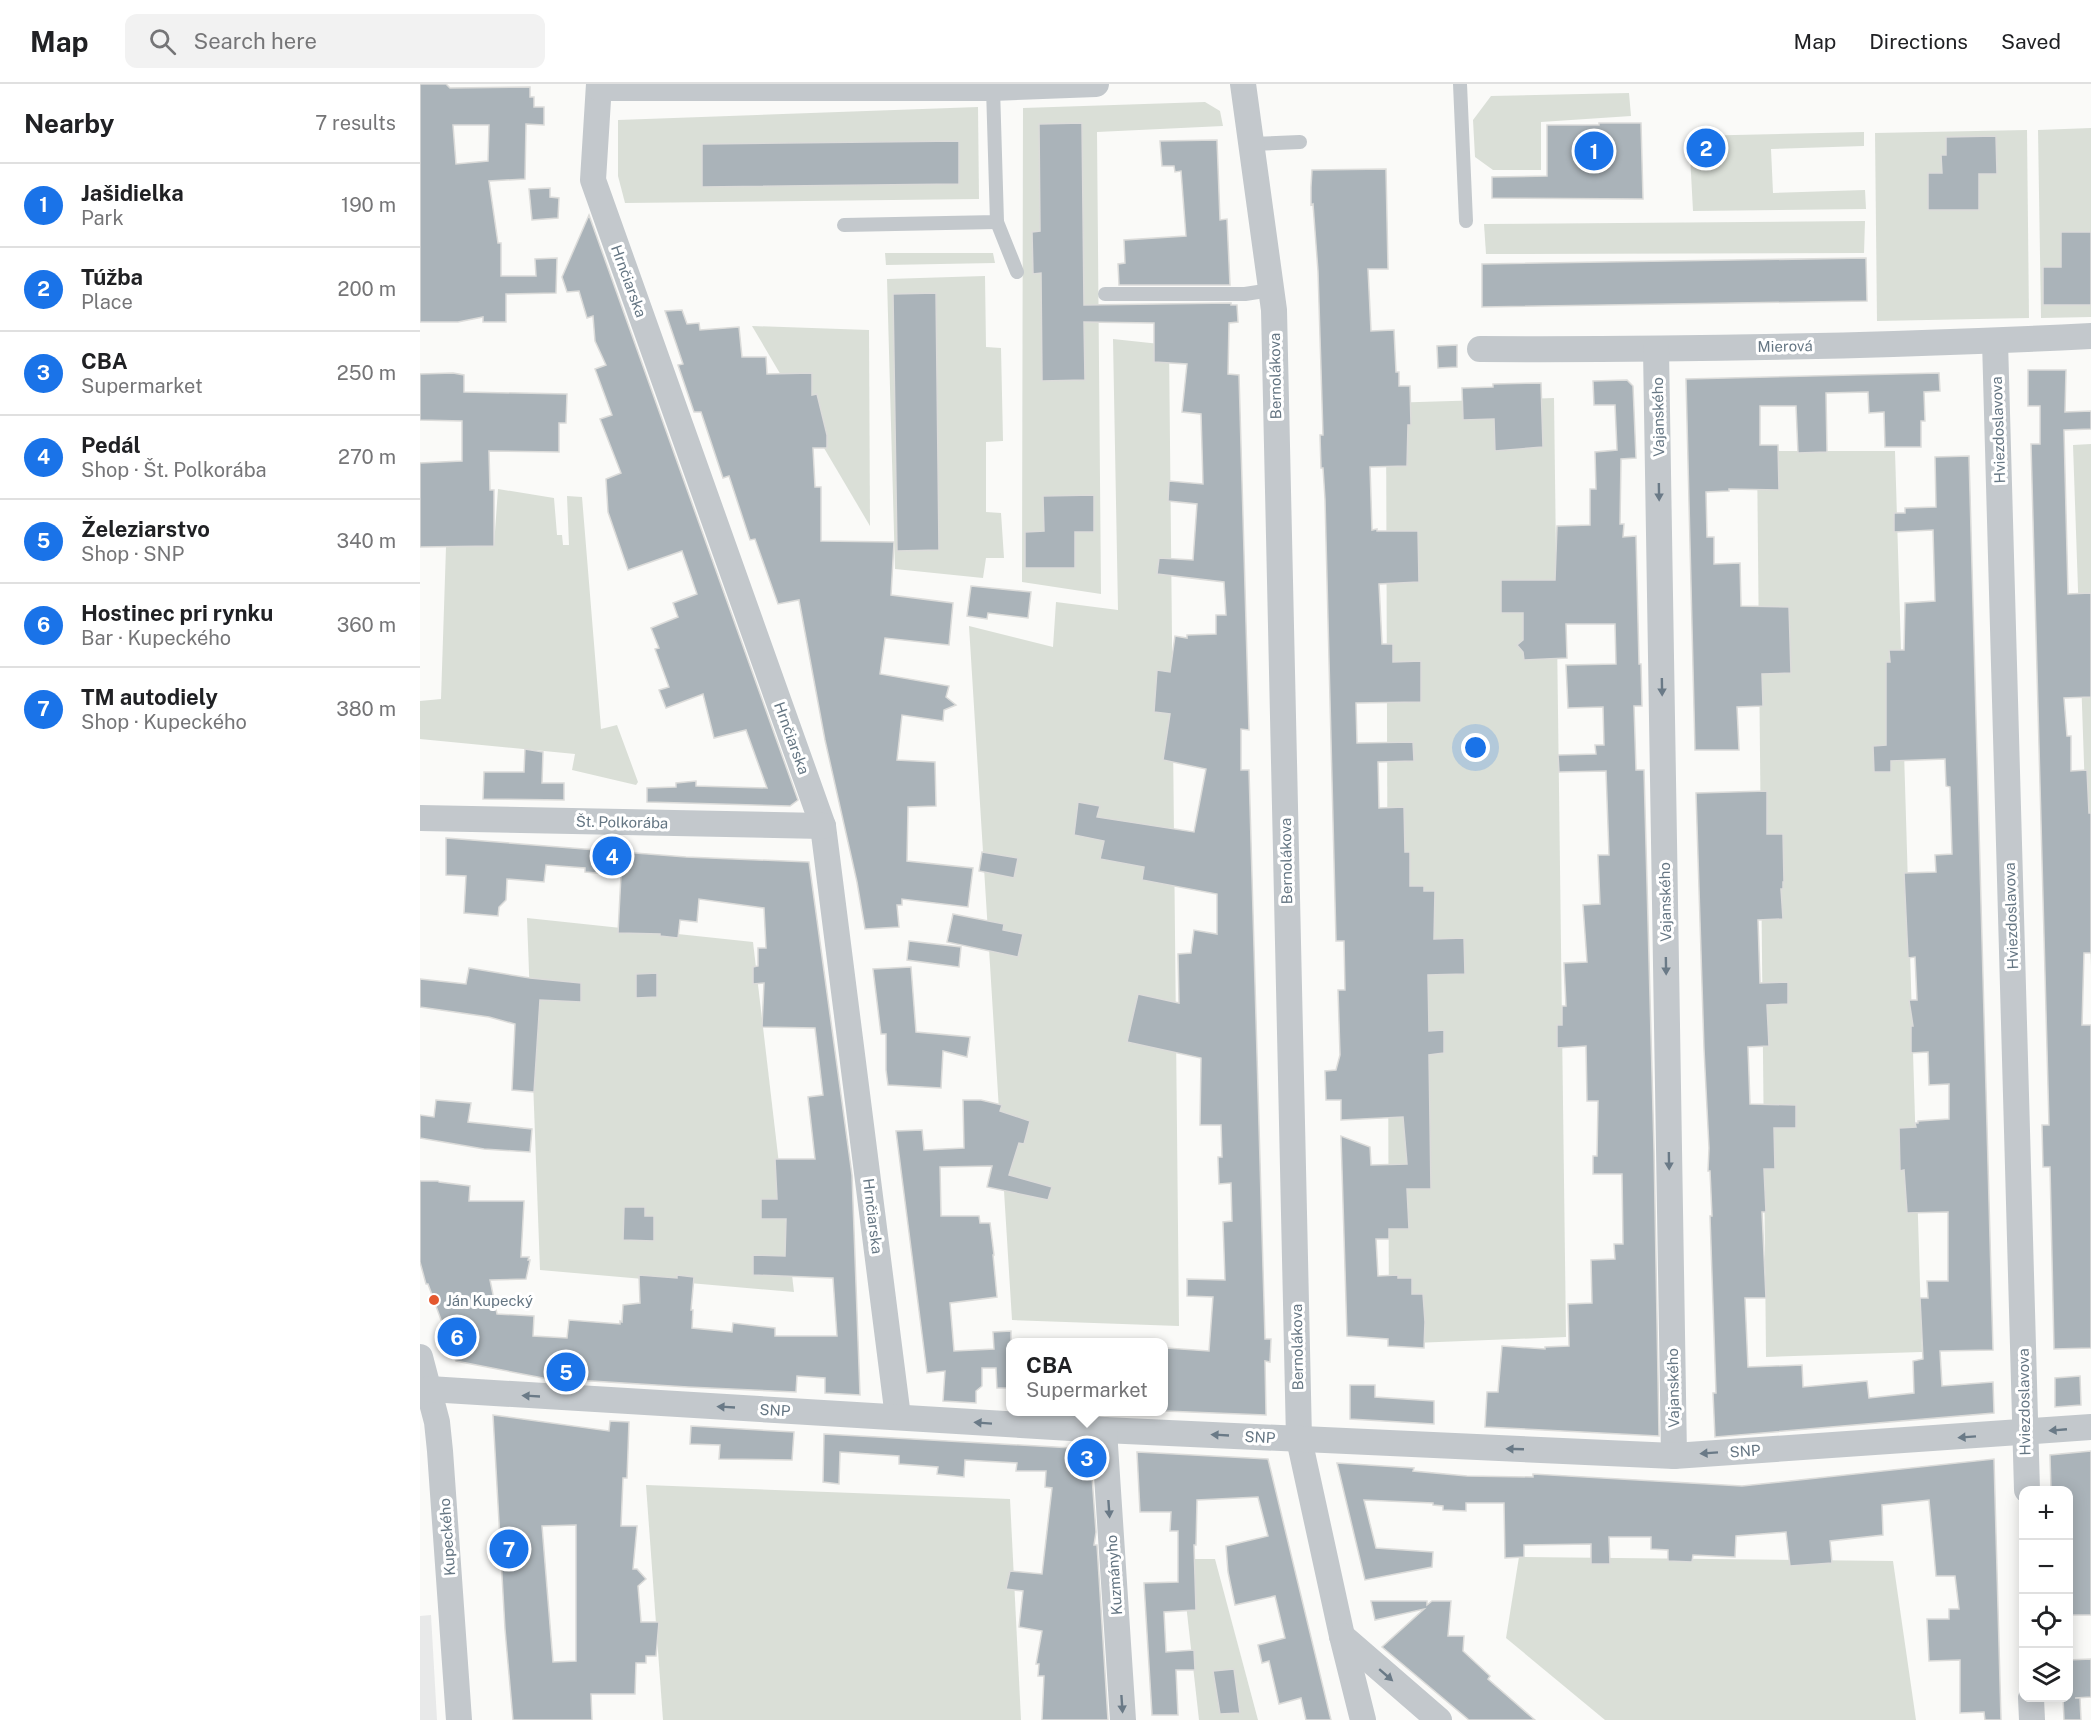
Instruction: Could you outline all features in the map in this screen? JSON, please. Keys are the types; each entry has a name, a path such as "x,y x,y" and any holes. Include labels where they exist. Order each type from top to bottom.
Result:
{"street":[{"path":"599,86 993,88 1096,84"},
{"name":"Bernolákova","path":"1243,84 1274,310 1299,1439 1342,1636 1363,1720"},
{"name":"Hrnčiarska","path":"599,86 593,180 823,826 898,1417"},
{"name":"Mierová","path":"1480,349 1656,350 1995,341 2091,336"},
{"name":"Hviezdoslavova","path":"1995,341 2026,1486"},
{"name":"Vajanského","path":"1656,350 1674,1456"},
{"name":"Št. Polkorába","path":"420,818 823,826"},
{"name":"Kupeckého","path":"420,1357 429,1389 440,1451 459,1720"},
{"name":"SNP","path":"429,1389 1104,1430 1674,1456 2091,1427"},
{"name":"Kuzmányho","path":"1104,1430 1123,1720"},
{"path":"1342,1636 1439,1720"},
{"path":"2031,1702 2032,1720"}],"lane":[{"path":"1460,84 1466,220"},
{"path":"993,88 997,222 1017,272"},
{"path":"1251,144 1300,142"},
{"path":"844,225 997,222"},
{"path":"1105,294 1245,294 1271,290"}],"shaded area":[{"path":"1629,93 1631,116 1541,122 1541,170 1493,170 1475,157 1473,120 1491,96"},
{"path":"1205,102 1220,111 1223,126 1097,132 1101,594 1022,582 1023,108"},
{"path":"978,107 979,199 625,203 618,176 618,120"},
{"path":"2091,128 2091,317 2041,318 2038,130"},
{"path":"2027,130 2029,318 1877,321 1875,133"},
{"path":"1864,132 1864,146 1771,149 1773,193 1865,190 1866,209 1693,211 1689,136"},
{"path":"1865,221 1864,253 1486,254 1484,224"},
{"path":"885,253 993,253 995,263 886,265"},
{"path":"985,276 986,347 1001,348 1003,441 986,442 986,512 1001,513 1004,558 986,558 983,578 895,569 887,279"},
{"path":"752,326 869,330 870,526"},
{"path":"1113,339 1169,345 1179,1326 1012,1320 969,626 1053,647 1056,602 1118,610"},
{"path":"1554,398 1566,1337 1389,1344 1386,403"},
{"path":"2091,444 2091,966 2073,445"},
{"path":"1757,451 1895,451 1922,1352 1766,1357"},
{"path":"498,489 554,498 557,535 562,535 563,545 569,545 567,496 582,497 601,729 617,725 638,782 636,785 572,770 575,754 420,739 420,701 441,699 446,547 494,546"},
{"path":"527,918 753,942 794,1292 540,1270"},
{"path":"646,1485 1010,1499 1021,1720 663,1720"},
{"path":"1519,1557 1893,1561 1916,1720 1605,1720 1506,1638"},
{"path":"1181,1559 1215,1559 1258,1720 1199,1720"},
{"path":"431,1615 437,1720 420,1720 420,1616"}],"building":[{"path":"420,84 446,84 450,88 530,87 530,97 534,97 534,107 544,107 544,125 526,124 525,179 489,181 498,243 501,243 501,276 536,276 535,259 557,258 556,293 506,294 506,322 483,322 483,317 458,322 420,322","holes":["453,125 489,125 488,161 456,164"]},
{"path":"1082,123 1084,305 1231,303 1231,305 1237,305 1238,322 1229,323 1228,374 1239,375 1249,730 1241,729 1241,770 1249,770 1265,1339 1271,1339 1270,1362 1265,1361 1266,1415 1168,1411 1168,1348 1209,1351 1213,1297 1187,1296 1187,1279 1225,1280 1223,1222 1232,1221 1231,1183 1219,1184 1218,1157 1222,1157 1221,1125 1200,1125 1201,1058 1127,1042 1138,994 1179,1003 1178,954 1191,953 1194,930 1217,934 1217,894 1142,880 1144,867 1100,859 1104,841 1074,835 1078,802 1100,806 1097,817 1194,832 1206,769 1163,760 1170,714 1154,712 1157,670 1170,672 1175,636 1187,638 1187,635 1216,634 1216,615 1226,615 1224,582 1157,574 1159,558 1193,560 1197,504 1168,501 1169,481 1203,484 1201,414 1182,412 1187,364 1154,362 1154,323 1084,322 1085,380 1042,381 1041,273 1033,274 1032,232 1040,231 1039,124"},
{"path":"1599,123 1641,123 1643,199 1492,198 1492,177 1547,176 1547,125 1599,125"},
{"path":"1996,136 1997,174 1979,174 1979,210 1928,210 1928,173 1942,173 1941,155 1946,155 1946,137"},
{"path":"1217,140 1220,220 1227,219 1230,285 1119,285 1118,264 1125,263 1124,240 1186,236 1181,171 1175,172 1174,166 1162,166 1160,141"},
{"path":"959,141 959,184 702,187 702,144"},
{"path":"1386,169 1388,269 1368,269 1371,331 1394,330 1399,386 1410,386 1411,425 1408,425 1407,466 1370,467 1372,530 1418,531 1419,582 1379,584 1382,644 1393,644 1393,662 1421,661 1421,702 1356,703 1357,743 1413,742 1414,761 1378,762 1379,808 1404,807 1405,852 1410,852 1410,886 1424,886 1424,891 1435,891 1434,939 1464,938 1465,974 1428,975 1429,1031 1444,1030 1444,1053 1429,1055 1431,1189 1407,1189 1409,1229 1389,1229 1389,1239 1376,1239 1378,1276 1398,1275 1398,1278 1412,1278 1412,1294 1423,1294 1424,1348 1388,1346 1388,1339 1347,1336 1341,1136 1370,1147 1371,1165 1407,1164 1403,1117 1341,1120 1341,1100 1326,1100 1325,1071 1336,1070 1340,1055 1338,990 1345,990 1344,941 1336,941 1325,499 1320,435 1323,435 1318,271 1313,204 1311,205 1312,170"},
{"path":"550,188 550,197 559,198 558,218 532,220 529,189"},
{"path":"589,215 798,800 790,806 647,802 647,788 676,787 676,783 696,781 696,786 767,788 746,730 714,738 703,694 666,708 659,690 669,687 655,649 659,648 651,628 678,617 673,603 697,594 682,551 628,570 608,512 606,479 621,473 600,419 612,415 595,369 606,365 595,341 593,316 587,318 579,291 567,292 562,277"},
{"path":"2061,232 2091,232 2091,305 2043,305 2043,267 2061,267"},
{"path":"1866,258 1867,301 1482,307 1482,264"},
{"path":"936,293 939,550 897,551 893,294"},
{"path":"682,310 687,324 699,323 700,330 739,327 742,357 766,357 767,374 812,373 812,395 817,394 827,435 827,448 813,448 815,487 821,487 821,541 894,542 891,595 953,603 949,645 885,638 880,674 949,686 946,697 956,705 944,710 943,721 902,715 897,760 935,762 936,806 908,807 907,861 973,868 968,907 902,899 902,905 897,905 899,927 865,929 857,882 825,740 799,600 778,604 755,539 750,540 729,476 723,478 701,412 694,412 678,365 683,364 665,311"},
{"path":"1457,345 1457,367 1438,368 1437,346"},
{"path":"2028,370 2066,370 2065,412 2091,411 2091,429 2064,430 2068,594 2091,593 2091,697 2064,698 2067,736 2071,736 2071,771 2087,770 2089,813 2091,813 2091,953 2084,953 2082,1025 2091,1025 2091,1348 2054,1349 2050,1167 2043,1167 2042,1125 2049,1125 2031,444 2040,444 2040,406 2028,406"},
{"path":"1939,373 1940,391 1924,392 1925,421 1921,421 1921,447 1885,447 1884,412 1869,413 1868,392 1826,393 1827,452 1798,453 1796,406 1760,406 1760,445 1778,445 1779,490 1729,489 1729,491 1706,492 1707,537 1714,537 1714,564 1740,563 1741,606 1789,607 1791,673 1762,674 1763,706 1737,707 1739,750 1695,750 1686,379"},
{"path":"420,374 464,375 464,392 567,394 566,423 559,423 559,452 489,451 490,490 494,490 494,546 420,547 420,463 462,461 462,421 420,420"},
{"path":"1627,380 1633,386 1636,458 1621,459 1620,524 1624,524 1623,537 1636,536 1642,706 1634,706 1636,770 1644,770 1659,1436 1485,1427 1487,1392 1498,1392 1502,1346 1545,1349 1545,1347 1569,1346 1568,1304 1592,1303 1591,1260 1615,1259 1614,1244 1623,1244 1622,1174 1593,1174 1593,1156 1597,1156 1598,1101 1587,1101 1586,1046 1557,1048 1557,1025 1562,1025 1562,1006 1566,1006 1564,963 1587,962 1583,905 1600,904 1598,855 1609,855 1606,771 1559,772 1558,755 1596,754 1595,745 1604,745 1603,707 1568,708 1566,665 1616,664 1615,624 1566,624 1567,658 1524,660 1523,652 1517,645 1523,640 1523,613 1501,613 1501,580 1555,580 1557,526 1590,525 1590,489 1596,489 1595,452 1617,450 1615,405 1594,405 1593,381"},
{"path":"1541,383 1543,447 1495,451 1494,419 1463,420 1462,388 1493,387 1493,384"},
{"path":"1969,456 1993,1350 1940,1351 1942,1386 1993,1382 1994,1413 1715,1437 1713,1393 1716,1393 1710,1216 1712,1216 1710,1171 1708,1171 1696,793 1767,791 1767,834 1783,834 1784,882 1783,889 1781,889 1783,919 1758,920 1760,983 1788,982 1788,1004 1767,1005 1769,1046 1748,1047 1750,1104 1796,1105 1796,1128 1774,1128 1775,1169 1764,1169 1766,1212 1762,1212 1766,1298 1745,1298 1748,1367 1802,1365 1803,1387 1867,1381 1869,1398 1914,1393 1913,1361 1923,1359 1920,1298 1928,1298 1927,1281 1948,1281 1948,1212 1907,1213 1904,1170 1900,1171 1899,1128 1916,1127 1915,1123 1918,1121 1949,1119 1949,1084 1929,1085 1928,1052 1911,1053 1911,1026 1913,1026 1909,1000 1917,1000 1915,957 1908,958 1904,873 1936,872 1935,855 1952,854 1950,787 1946,786 1945,759 1891,761 1891,772 1874,772 1873,746 1886,745 1886,662 1890,662 1889,650 1904,650 1905,603 1935,601 1933,530 1894,532 1894,513 1905,513 1905,508 1936,507 1935,457"},
{"path":"1094,495 1094,532 1075,532 1075,568 1025,568 1025,532 1044,531 1043,496"},
{"path":"971,586 1031,592 1028,618 988,613 987,619 967,616"},
{"path":"525,749 543,752 542,783 564,783 564,800 483,799 484,772 524,772"},
{"path":"446,838 686,857 809,862 852,1175 860,1395 825,1393 825,1378 797,1376 796,1392 543,1378 456,1361 428,1284 426,1284 420,1262 420,1181 470,1186 469,1201 524,1201 521,1257 529,1257 528,1260 530,1260 526,1279 490,1280 497,1314 534,1316 533,1336 567,1338 569,1320 620,1324 623,1305 640,1303 639,1275 677,1278 677,1275 694,1277 692,1328 732,1332 733,1323 775,1328 775,1336 837,1336 833,1278 753,1275 753,1255 785,1256 786,1219 761,1219 761,1199 777,1199 775,1159 815,1159 808,1097 823,1095 815,1028 762,1027 764,983 753,984 753,967 758,966 758,948 766,948 764,908 699,899 697,922 680,920 678,938 660,936 660,934 618,933 621,875 585,872 585,868 546,865 544,882 507,879 506,900 499,907 498,916 464,913 466,876 446,875"},
{"path":"982,852 1018,858 1014,878 979,871"},
{"path":"953,914 1004,924 1003,930 1023,934 1018,957 947,942"},
{"path":"909,941 961,947 959,967 907,960"},
{"path":"911,967 916,1032 970,1037 967,1057 943,1051 941,1088 888,1085 886,1034 881,1034 873,969"},
{"path":"469,968 530,978 581,983 581,1002 540,1000 534,1092 512,1090 515,1024 489,1017 420,1007 420,979 466,984"},
{"path":"657,973 657,997 636,998 636,974"},
{"path":"436,1100 471,1103 468,1122 532,1129 530,1152 484,1149 420,1138 420,1115 434,1117"},
{"path":"963,1100 981,1100 1002,1105 1000,1111 1030,1121 1024,1144 1019,1143 1009,1175 1052,1187 1048,1200 987,1187 992,1166 940,1167 941,1216 979,1216 980,1223 990,1223 994,1255 997,1297 950,1303 954,1351 994,1349 993,1332 1011,1331 1011,1338 1006,1338 1006,1388 997,1388 996,1368 982,1368 982,1386 976,1391 976,1403 943,1401 945,1371 927,1373 896,1131 922,1130 924,1150 964,1148"},
{"path":"624,1207 645,1207 645,1216 654,1216 654,1241 623,1240"},
{"path":"2080,1376 2081,1405 2055,1407 2055,1378"},
{"path":"1350,1385 1375,1385 1375,1397 1434,1401 1434,1424 1350,1419"},
{"path":"493,1415 609,1431 610,1421 629,1422 627,1478 623,1478 621,1526 637,1526 633,1569 637,1569 646,1579 638,1586 641,1622 659,1622 656,1656 646,1656 646,1663 636,1663 635,1694 591,1694 592,1720 513,1720 505,1629","holes":["576,1525 576,1661 553,1662 542,1526"]},
{"path":"691,1426 794,1432 792,1460 719,1459 720,1445 690,1444"},
{"path":"824,1434 1090,1449 1096,1532 1094,1545 1097,1545 1108,1720 1042,1720 1044,1676 1038,1676 1039,1664 1036,1664 1042,1631 1019,1627 1023,1591 1006,1589 1010,1571 1042,1574 1052,1488 1045,1487 1046,1471 1016,1471 1017,1463 965,1460 964,1477 937,1474 938,1467 899,1464 899,1456 840,1452 839,1484 823,1482"},
{"path":"2091,1451 2091,1615 2073,1615 2073,1486 2051,1486 2050,1455"},
{"path":"1137,1452 1268,1459 1331,1720 1306,1720 1301,1698 1279,1704 1269,1661 1262,1663 1258,1645 1285,1638 1275,1596 1235,1605 1228,1572 1226,1546 1268,1536 1258,1497 1197,1500 1196,1545 1194,1545 1196,1610 1164,1612 1166,1652 1194,1650 1195,1670 1176,1670 1178,1715 1152,1715 1144,1583 1178,1582 1178,1531 1170,1531 1171,1512 1140,1512"},
{"path":"1994,1459 2001,1720 1985,1720 1984,1712 1960,1713 1960,1660 1929,1661 1927,1619 1949,1619 1949,1609 1959,1609 1955,1576 1936,1576 1929,1500 1882,1505 1883,1535 1830,1541 1832,1563 1790,1566 1786,1532 1736,1536 1735,1557 1693,1555 1692,1562 1668,1561 1668,1550 1651,1549 1651,1537 1609,1537 1610,1564 1591,1564 1591,1544 1524,1545 1524,1557 1505,1558 1504,1503 1466,1503 1466,1511 1443,1510 1443,1506 1433,1505 1433,1503 1364,1500 1376,1548 1433,1552 1432,1567 1365,1580 1337,1463 1414,1468 1413,1471 1467,1476 1533,1477 1533,1474 1742,1486"},
{"path":"1371,1601 1427,1601 1427,1605 1432,1601 1451,1601 1448,1636 1464,1636 1463,1651 1490,1676 1488,1679 1535,1720 1469,1720 1382,1647 1424,1609 1375,1620"},
{"path":"2091,1659 2091,1697 2075,1698 2080,1698 2081,1720 2064,1720 2063,1702 2073,1702 2073,1660"},
{"path":"1234,1669 1240,1713 1220,1714 1213,1671"}],"place":[{"name":"Túžba","path":"1706,148"},
{"name":"Jašidielka","path":"1594,151"},
{"name":"Pedál","path":"612,856"},
{"name":"Ján Kupecký","path":"434,1300"},
{"name":"Hostinec pri rynku","path":"457,1337"},
{"name":"Železiarstvo","path":"566,1372"},
{"name":"CBA","path":"1087,1458"},
{"name":"TM autodiely","path":"509,1549"}]}
